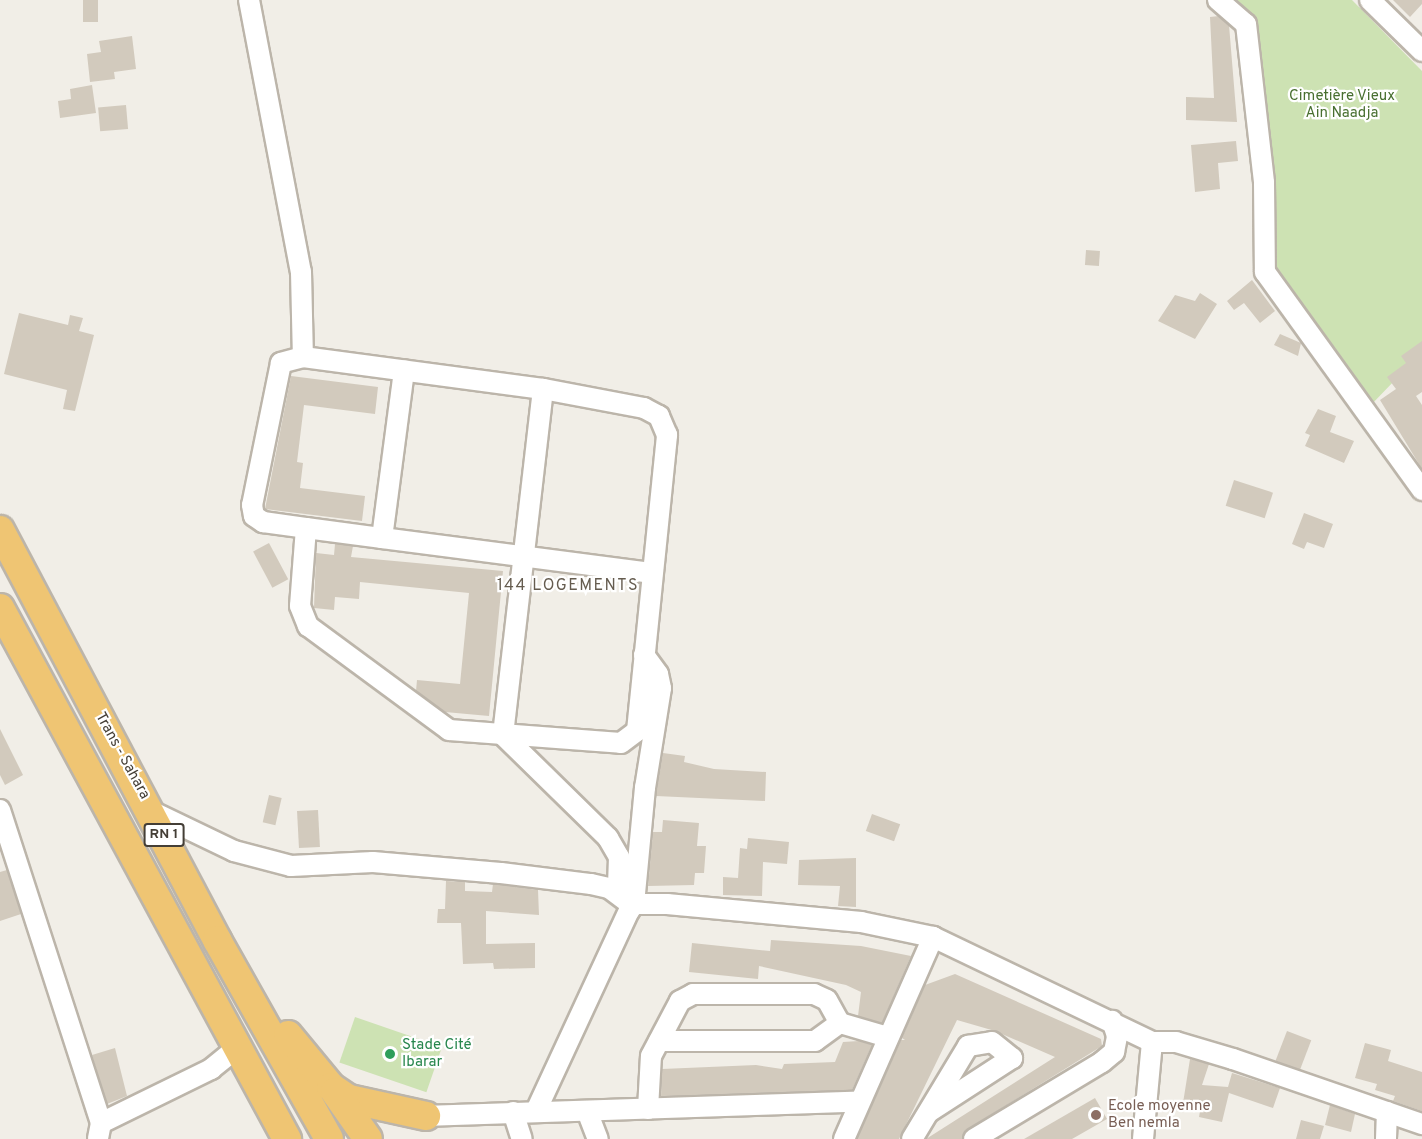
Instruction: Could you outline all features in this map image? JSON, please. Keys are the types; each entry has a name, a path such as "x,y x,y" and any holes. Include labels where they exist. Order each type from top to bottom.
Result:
{"highway":[{"name":"Trans - Sahara","path":"0,530 153,812 217,940 329,1139"},
{"name":"RN 1","path":"0,608 236,1049 287,1139"},
{"path":"217,940 331,1087 368,1139"},
{"path":"331,1087 376,1108 426,1116 408,1139"}],"street":[{"path":"249,0 297,249 303,357"},
{"path":"1218,0 1246,24 1264,183 1265,272 1334,361 1422,490"},
{"path":"1370,0 1422,51"},
{"path":"306,528 300,606 309,626 401,699 449,730 621,743 632,737 639,720 651,573 667,435 659,416 644,408 543,389 303,357 282,363 278,369 252,506 254,516 263,522 651,573"},
{"path":"382,538 404,370"},
{"path":"503,735 543,389"},
{"path":"536,1112 627,903 662,688 658,674 644,655"},
{"path":"503,735 608,838 619,857 627,903"},
{"path":"0,810 99,1131 211,1069 236,1049"},
{"path":"153,812 234,851 291,866 412,865 591,884 627,903 861,922 933,938 1112,1021 1152,1042 1176,1042 1222,1055 1422,1124"},
{"path":"844,1139 858,1102 933,938"},
{"path":"648,1109 646,1086 659,1041 680,1001 693,994 814,994 827,1000 840,1023 888,1037"},
{"path":"974,1139 1102,1062 1114,1052 1118,1036 1112,1021"},
{"path":"659,1041 816,1041 840,1023"},
{"path":"1143,1139 1152,1042"},
{"path":"426,1116 858,1102"},
{"path":"587,1111 597,1139"},
{"path":"513,1112 522,1139"},
{"path":"912,1139 929,1112"},
{"path":"1386,1139 1387,1112"}],"green space":[{"name":"Cimetière Vieux Ain Naadja","path":"1231,0 1352,0 1422,71 1422,352 1370,406 1271,266 1271,194"},
{"name":"Stade Cité Ibarar","path":"355,1017 442,1047 426,1092 339,1062"}],"building":[{"path":"83,0 98,0 98,22 83,22"},
{"path":"1393,0 1422,0 1422,4 1410,17"},
{"path":"1219,16 1229,25 1237,122 1186,120 1186,97 1214,98 1210,17"},
{"path":"132,36 136,69 114,72 115,79 90,82 87,54 101,52 99,41"},
{"path":"92,85 96,113 60,118 58,101 71,99 70,89"},
{"path":"126,105 128,129 100,131 98,107"},
{"path":"1236,141 1238,161 1218,163 1220,189 1195,192 1191,145"},
{"path":"1086,250 1100,251 1099,266 1085,265"},
{"path":"1252,280 1275,311 1260,323 1244,303 1234,310 1227,301"},
{"path":"1200,293 1217,304 1195,339 1158,321 1175,295 1195,301"},
{"path":"19,313 68,325 70,315 83,318 79,331 94,335 75,411 63,409 67,390 4,374"},
{"path":"1280,334 1301,343 1298,356 1274,345"},
{"path":"1422,341 1422,392 1416,396 1422,405 1422,469 1380,400 1396,389 1387,377 1406,363 1401,356"},
{"path":"291,376 378,387 375,414 304,405 297,462 303,463 300,488 365,496 362,521 265,509"},
{"path":"1318,409 1336,416 1330,432 1354,441 1344,463 1305,446 1310,435 1305,433"},
{"path":"1234,480 1273,493 1265,518 1226,506"},
{"path":"1304,513 1333,524 1324,548 1307,542 1304,549 1292,544"},
{"path":"269,543 288,579 272,588 253,551"},
{"path":"335,544 353,546 351,557 503,571 489,716 445,712 416,691 417,680 460,684 469,593 360,582 359,599 335,597 334,610 314,608 316,553 334,555"},
{"path":"0,729 23,775 5,785 0,775"},
{"path":"663,753 685,756 684,762 714,769 766,772 765,801 656,796"},
{"path":"269,795 282,798 275,825 263,822"},
{"path":"318,810 320,847 299,848 297,811"},
{"path":"872,814 900,824 894,841 866,831"},
{"path":"663,820 699,823 697,846 706,846 704,873 695,873 694,885 648,886 653,832 662,832"},
{"path":"748,838 789,842 787,864 763,862 762,896 723,895 723,877 738,878 740,848 747,849"},
{"path":"856,858 856,907 838,906 840,886 798,885 799,860"},
{"path":"7,870 21,914 0,921 0,872"},
{"path":"446,881 465,882 465,891 492,892 493,884 538,890 539,915 486,911 486,944 535,943 535,968 494,969 493,963 463,964 461,923 437,923 438,909 445,909"},
{"path":"771,940 861,946 911,956 882,1023 858,1016 861,992 846,985 759,966 758,979 689,972 692,943 770,951"},
{"path":"955,974 1101,1039 1102,1046 968,1129 962,1139 926,1139 1055,1057 995,1031 957,1020 899,1139 857,1139 901,1040 905,1040 902,1038 925,985"},
{"path":"1287,1031 1311,1040 1300,1070 1276,1061"},
{"path":"859,1041 872,1045 852,1090 661,1096 662,1069 756,1065 782,1069 784,1064 835,1062 843,1042"},
{"path":"1365,1043 1391,1050 1388,1061 1422,1072 1422,1111 1393,1101 1395,1096 1375,1090 1377,1084 1355,1078"},
{"path":"115,1048 127,1096 107,1104 92,1055"},
{"path":"1190,1059 1209,1064 1202,1085 1228,1087 1232,1073 1280,1088 1273,1108 1229,1093 1222,1122 1199,1117 1201,1105 1183,1103"},
{"path":"1095,1098 1107,1119 1072,1139 1024,1139"},
{"path":"1330,1105 1355,1114 1351,1132 1325,1125"},
{"path":"1301,1120 1324,1126 1320,1139 1296,1139"}],"place":[{"name":"Stade Cité Ibarar","path":"390,1054"},
{"name":"Ecole moyenne Ben nemla","path":"1096,1115"}],"district":[{"name":"144 LOGEMENTS","path":"568,586"}]}
